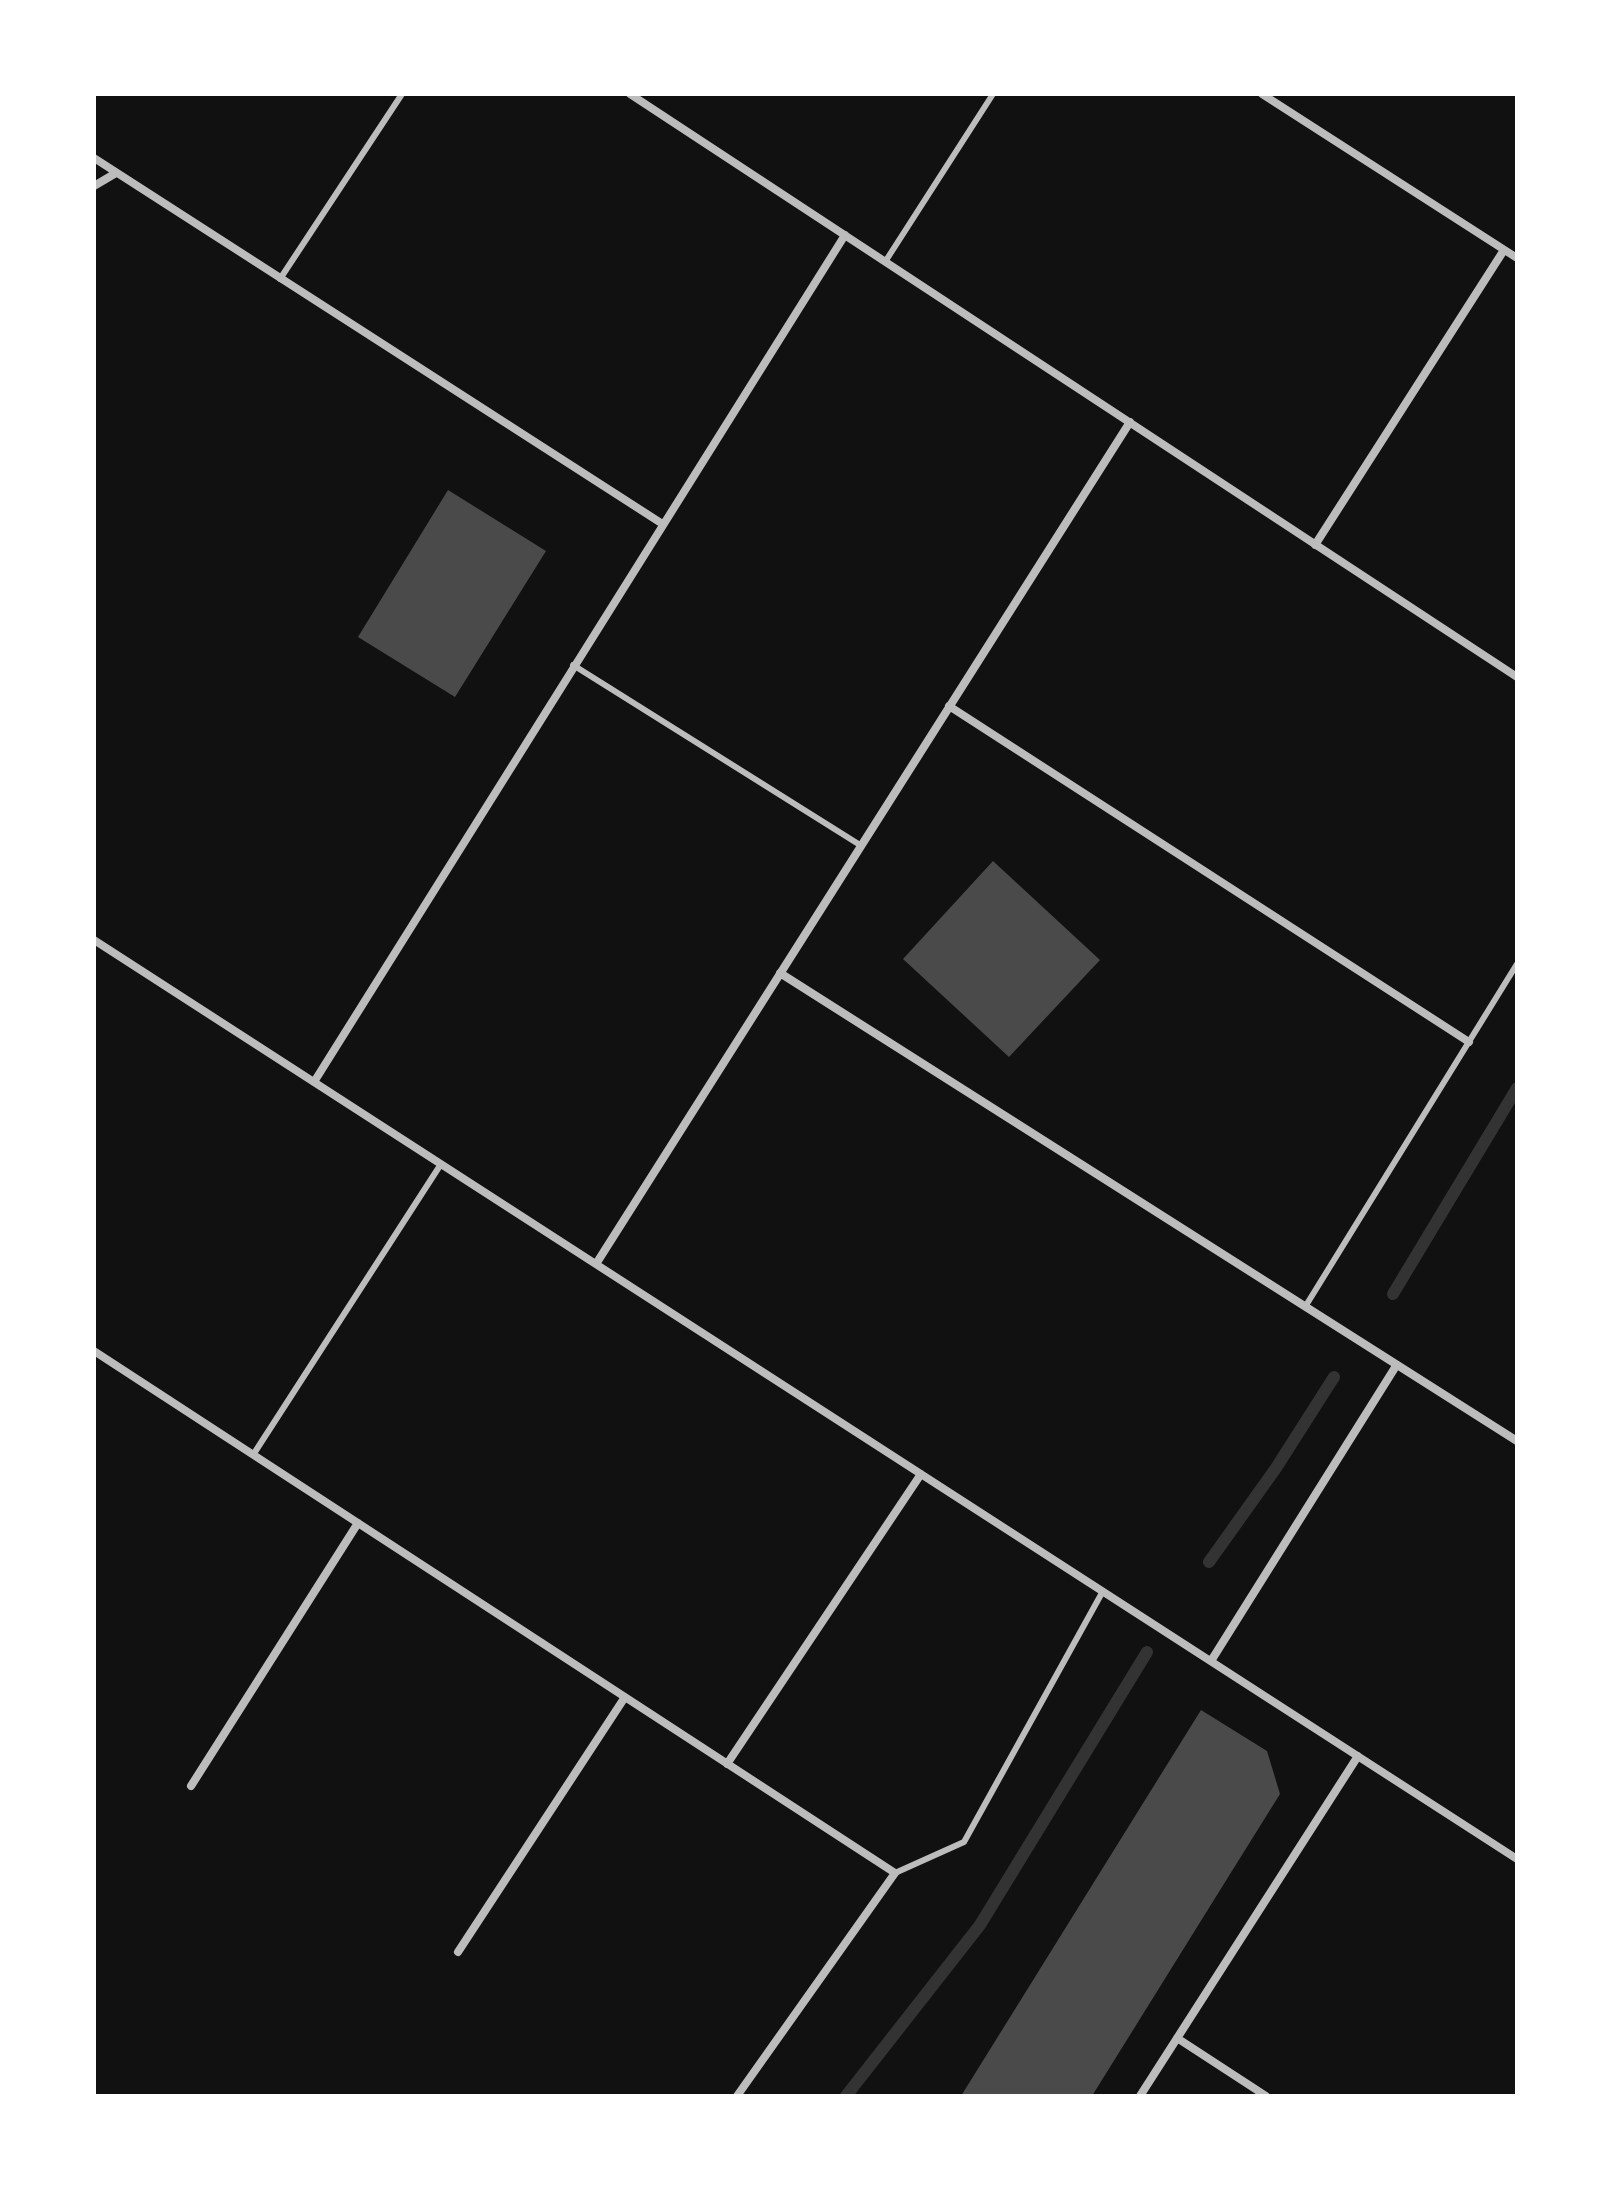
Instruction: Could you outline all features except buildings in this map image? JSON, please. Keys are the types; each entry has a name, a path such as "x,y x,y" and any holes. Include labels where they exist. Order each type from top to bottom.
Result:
{"street":[{"path":"630,94 1517,677"},
{"path":"1262,94 1517,258"},
{"path":"94,158 661,523"},
{"path":"94,186 116,173"},
{"path":"314,1082 661,523 845,235"},
{"path":"1315,545 1504,250"},
{"path":"596,1264 1130,422"},
{"path":"949,706 1469,1042"},
{"path":"94,940 1517,1859"},
{"path":"780,973 1517,1441"},
{"path":"94,1353 895,1873 737,2096"},
{"path":"1211,1661 1396,1366"},
{"path":"727,1764 921,1474"},
{"path":"191,1786 358,1523"},
{"path":"458,1952 625,1697"},
{"path":"1140,2096 1358,1756"},
{"path":"1177,2038 1266,2096"}],"lane":[{"path":"280,279 402,94"},
{"path":"885,262 993,94"},
{"path":"573,665 860,845"},
{"path":"1305,1307 1517,964"},
{"path":"253,1455 441,1164"},
{"path":"895,1873 964,1842 1103,1591"}],"waterway":[{"path":"1393,1294 1517,1088"},
{"path":"1209,1562 1276,1468 1334,1377"},
{"path":"846,2096 980,1925 1147,1652"}]}
